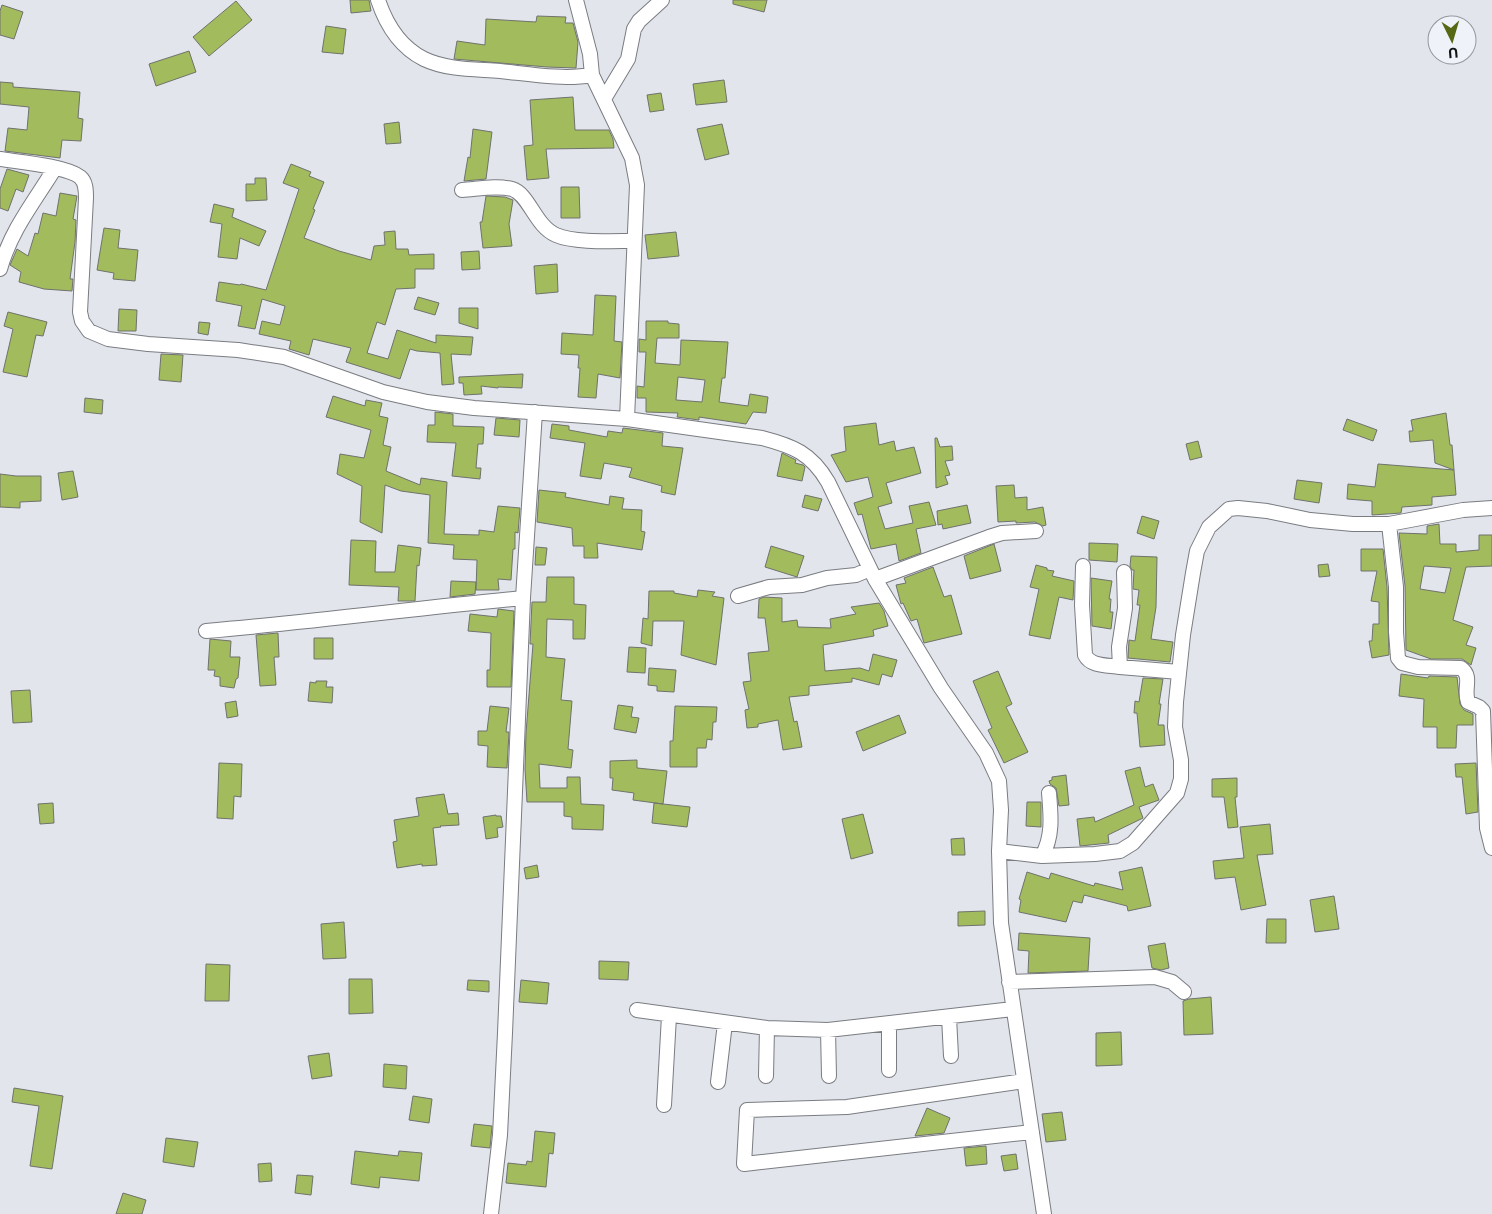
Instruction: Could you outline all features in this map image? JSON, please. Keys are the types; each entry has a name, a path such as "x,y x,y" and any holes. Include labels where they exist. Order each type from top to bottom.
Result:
{"street":[{"path":"378,0 391,29 406,46 423,58 436,63 457,67 542,75 582,77 592,75"},
{"path":"576,0 590,54 592,75 632,158 636,185 627,418"},
{"path":"604,99 628,59 634,28 662,0"},
{"path":"0,159 70,171 81,177 86,187 80,312 82,321 89,331 108,339 148,344 238,350 284,357 401,397 448,405 627,418 762,438 799,450 820,468 873,574 941,688 986,753 998,781 1001,796 999,905 1044,1214"},
{"path":"0,269 6,248 18,225 55,168"},
{"path":"462,190 496,187 514,189 524,198 543,227 557,236 573,239 633,241"},
{"path":"491,1214 500,1135 510,889 517,794 524,598 535,412"},
{"path":"999,851 1042,856 1108,854 1120,851 1132,843 1177,793 1181,779 1182,760 1175,727 1176,702 1183,635 1197,551 1209,527 1229,509 1267,511 1310,520 1353,524 1389,524 1463,510 1492,508"},
{"path":"1389,524 1396,587 1398,658 1406,665 1418,667 1461,668 1468,676 1466,695 1468,702 1483,711 1492,848"},
{"path":"738,596 769,587 802,585 827,578 873,574 1002,533 1036,531"},
{"path":"1083,566 1082,605 1085,655 1088,661 1120,667 1179,672"},
{"path":"1120,667 1119,647 1125,608 1124,572"},
{"path":"206,631 524,598"},
{"path":"1042,856 1050,835 1051,813 1049,794"},
{"path":"1009,982 1155,977 1172,982 1184,992"},
{"path":"637,1010 669,1016 767,1028 828,1030 1013,1010"},
{"path":"664,1105 669,1016"},
{"path":"949,1017 951,1056"},
{"path":"718,1082 725,1023"},
{"path":"889,1024 889,1070"},
{"path":"766,1076 767,1028"},
{"path":"828,1030 828,1076"},
{"path":"1024,1081 847,1107 747,1110 744,1164 1032,1132"}],"building":[{"path":"350,0 369,0 371,11 351,13"},
{"path":"733,0 767,0 764,12 733,4"},
{"path":"236,1 252,20 209,56 193,37"},
{"path":"2,5 23,12 14,39 0,35 0,11"},
{"path":"537,16 566,17 565,23 573,23 578,42 576,68 454,59 457,41 485,45 486,19 536,22"},
{"path":"326,26 346,29 343,54 322,52"},
{"path":"189,51 196,72 156,86 149,64"},
{"path":"724,80 727,102 696,105 693,84"},
{"path":"0,82 13,83 13,87 80,92 78,118 83,119 81,141 62,140 60,158 5,151 8,128 27,130 29,107 0,104"},
{"path":"661,93 664,110 650,112 647,95"},
{"path":"573,97 575,130 609,130 614,148 546,149 549,178 527,180 524,146 533,145 530,100"},
{"path":"399,122 401,143 386,144 384,124"},
{"path":"722,124 729,154 705,160 697,129"},
{"path":"473,129 492,132 486,179 464,181 468,157 470,158"},
{"path":"291,164 311,172 309,176 324,182 304,238 371,260 374,246 385,245 384,232 395,231 396,249 408,249 409,255 434,254 434,269 415,269 415,288 396,289 385,325 377,322 367,353 388,359 397,330 436,343 436,335 473,337 471,355 451,354 454,384 442,385 440,353 410,349 400,379 346,362 351,348 313,339 309,355 289,349 291,341 259,334 262,321 280,325 285,306 262,299 255,329 238,326 242,306 216,301 219,282 241,284 266,290 299,189 283,183"},
{"path":"7,169 29,175 23,192 16,189 8,211 0,208 0,189"},
{"path":"255,178 266,178 267,200 246,201 246,184 255,184"},
{"path":"561,187 579,187 580,218 561,218"},
{"path":"60,193 77,196 73,219 76,220 70,279 73,279 72,291 44,289 19,282 21,272 10,265 17,249 28,256 35,233 38,234 43,213 56,216"},
{"path":"486,196 505,197 513,200 509,224 512,246 483,248 480,222 482,222"},
{"path":"214,204 234,209 232,217 266,231 259,246 240,238 237,259 218,257 222,224 210,222"},
{"path":"104,228 120,230 118,248 138,250 135,281 113,279 114,273 97,270"},
{"path":"676,232 679,256 648,259 645,235"},
{"path":"479,251 480,269 462,270 461,252"},
{"path":"557,264 558,292 536,294 534,266"},
{"path":"595,295 616,296 614,341 622,342 620,378 598,374 596,398 578,397 579,355 561,354 562,333 593,335"},
{"path":"418,297 439,303 435,315 414,309"},
{"path":"459,308 478,308 478,329 459,323"},
{"path":"119,309 137,310 136,331 118,331"},
{"path":"8,312 47,322 43,336 36,335 27,377 3,372 13,329 4,326"},
{"path":"646,321 668,321 668,323 679,324 679,338 657,338 655,363 680,365 681,340 728,342 725,378 722,378 719,402 748,406 750,394 768,397 766,413 753,412 746,424 699,417 699,420 677,417 678,413 646,412 646,398 637,398 637,386 644,387 646,352 639,352 639,339 646,340","holes":["678,377 705,380 702,402 676,400"]},
{"path":"199,322 210,323 208,335 198,333"},
{"path":"161,354 183,355 181,382 159,380"},
{"path":"523,374 522,388 481,386 482,394 464,395 463,383 459,383 459,377"},
{"path":"333,396 365,406 366,400 382,403 379,416 388,418 383,445 391,447 386,471 420,485 421,478 447,482 444,534 479,535 479,530 494,532 498,506 520,508 518,533 515,532 511,580 498,579 499,590 476,590 477,560 453,559 454,545 428,543 430,495 401,491 385,485 382,533 360,522 362,486 337,474 340,454 364,458 371,430 326,417"},
{"path":"85,398 103,400 102,414 84,412"},
{"path":"435,412 453,414 453,426 484,427 483,444 478,444 476,468 481,468 480,479 452,476 456,443 427,442 428,425 435,425"},
{"path":"1446,413 1454,470 1435,463 1433,440 1410,442 1409,431 1413,431 1411,420"},
{"path":"496,418 520,420 519,437 494,435"},
{"path":"1347,419 1377,430 1373,441 1343,430"},
{"path":"876,423 879,445 894,441 896,451 914,447 921,473 886,483 892,503 878,507 885,529 913,523 909,506 929,502 936,525 916,529 921,553 899,561 896,544 871,549 862,514 858,515 854,503 873,497 868,477 846,482 831,455 846,451 844,427"},
{"path":"552,424 569,426 569,430 607,437 608,431 622,433 623,428 663,433 662,446 683,448 675,495 661,492 662,486 629,477 632,468 604,463 601,479 580,476 585,443 550,438"},
{"path":"935,438 937,438 940,447 952,446 953,460 945,461 950,475 945,476 948,484 936,488"},
{"path":"1198,441 1202,457 1190,460 1186,444"},
{"path":"782,453 796,460 795,463 805,467 802,481 777,476"},
{"path":"1378,464 1454,470 1456,495 1432,497 1432,505 1402,507 1401,513 1372,515 1372,501 1347,499 1348,484 1375,487"},
{"path":"73,471 78,497 62,500 58,473"},
{"path":"0,474 41,476 41,501 20,502 20,508 0,507"},
{"path":"1297,480 1322,483 1319,503 1294,499"},
{"path":"1014,485 1015,498 1027,497 1027,510 1043,507 1046,525 1043,526 1035,522 998,522 996,486"},
{"path":"539,490 566,493 565,497 609,505 610,496 624,498 622,509 642,510 641,531 645,532 642,550 597,543 598,558 584,558 584,546 573,546 572,528 537,522"},
{"path":"805,495 822,499 818,511 802,507"},
{"path":"967,505 971,523 943,529 942,524 938,525 937,511"},
{"path":"1142,516 1159,521 1154,539 1137,533"},
{"path":"1439,524 1440,544 1456,544 1456,552 1479,550 1479,535 1492,535 1492,566 1466,567 1453,620 1473,627 1466,645 1476,648 1471,665 1462,659 1431,659 1406,650 1405,586 1399,533 1427,534 1427,526","holes":["1424,566 1451,568 1445,593 1420,589"]},
{"path":"351,540 376,541 375,572 395,572 398,545 421,548 419,566 417,565 415,601 398,601 399,587 349,585"},
{"path":"1089,543 1118,544 1117,562 1089,560"},
{"path":"994,544 1001,571 970,579 964,556"},
{"path":"771,546 804,556 797,577 765,567"},
{"path":"536,547 547,548 545,565 535,565"},
{"path":"1361,549 1383,549 1387,587 1389,655 1372,658 1369,641 1372,641 1373,624 1379,624 1379,602 1371,601 1377,571 1361,571"},
{"path":"1131,556 1157,557 1156,607 1151,639 1173,642 1170,662 1128,658 1129,640 1135,641 1140,605 1137,605 1139,590 1133,589 1134,570 1130,566"},
{"path":"1328,564 1330,576 1319,577 1318,565"},
{"path":"1036,565 1054,571 1052,576 1074,581 1073,600 1059,597 1050,639 1029,635 1039,589 1030,587"},
{"path":"933,567 944,597 951,595 962,634 924,643 917,619 911,621 903,603 901,604 896,585 906,583 904,578"},
{"path":"547,577 574,577 574,604 586,605 585,639 573,639 573,620 547,619 546,657 565,659 561,700 572,701 568,749 573,750 571,768 539,764 540,788 567,788 567,777 580,777 581,804 604,805 603,830 572,829 572,817 564,816 564,802 527,802 525,769 533,644 530,644 532,602 546,602"},
{"path":"1091,578 1112,581 1109,599 1111,599 1110,612 1113,612 1111,629 1092,626"},
{"path":"451,581 476,582 475,594 450,597"},
{"path":"698,590 715,592 712,596 724,598 716,665 681,655 684,621 653,621 652,646 641,643 643,618 648,619 649,591 674,591 674,593 697,597"},
{"path":"764,597 782,598 782,622 797,620 798,627 831,628 830,619 856,614 851,607 879,603 884,611 888,626 873,630 874,636 823,645 825,671 860,668 869,671 873,654 897,660 892,677 882,674 879,685 852,678 852,682 809,686 809,695 789,697 794,722 797,721 802,747 783,750 778,720 758,724 758,727 747,728 745,710 749,709 743,682 751,681 748,653 769,651 765,618 758,618 759,599"},
{"path":"498,609 514,611 511,687 487,687 487,670 490,670 491,633 468,631 470,614 497,617"},
{"path":"278,633 279,657 274,657 276,685 260,686 256,635"},
{"path":"314,638 333,638 333,659 314,659"},
{"path":"210,639 231,641 230,657 240,657 238,678 234,688 220,686 220,677 214,676 215,670 208,670"},
{"path":"629,647 646,648 645,673 627,672"},
{"path":"649,668 676,670 674,692 657,691 657,686 648,685"},
{"path":"998,671 1012,704 1006,707 1028,752 1004,763 988,730 992,728 973,681"},
{"path":"1401,674 1428,678 1429,676 1457,677 1460,704 1464,710 1473,714 1473,725 1457,725 1456,748 1437,748 1437,727 1423,727 1424,699 1399,696"},
{"path":"1143,678 1163,679 1158,725 1164,725 1165,745 1140,747 1137,713 1134,713 1135,701 1139,702"},
{"path":"316,681 327,681 326,687 333,687 332,703 308,701 310,682 316,683"},
{"path":"30,690 32,722 13,723 11,691"},
{"path":"236,701 238,716 227,718 225,703"},
{"path":"618,705 633,707 631,717 639,718 636,733 614,729"},
{"path":"490,706 509,708 506,732 509,732 507,768 487,767 488,746 478,745 478,731 487,731"},
{"path":"675,706 717,707 716,722 713,722 712,740 707,739 706,748 697,748 697,767 670,767 670,741 673,741"},
{"path":"899,715 906,733 863,751 856,732"},
{"path":"637,760 637,768 667,771 663,804 633,800 634,793 612,790 613,778 610,778 610,761"},
{"path":"219,763 242,764 241,797 234,796 233,819 217,818"},
{"path":"1476,763 1478,812 1466,814 1462,777 1456,777 1455,764"},
{"path":"1140,767 1145,787 1153,784 1159,800 1139,807 1143,818 1108,835 1109,843 1080,846 1077,819 1094,817 1095,822 1134,805 1125,771"},
{"path":"1066,775 1069,805 1059,806 1056,788 1049,781 1052,780 1052,777"},
{"path":"1237,778 1237,797 1235,797 1238,827 1228,828 1224,797 1212,797 1212,779"},
{"path":"444,794 448,814 458,813 459,825 433,828 437,865 422,866 422,864 397,868 393,842 397,841 394,820 419,816 416,798"},
{"path":"1027,802 1041,802 1041,827 1026,826"},
{"path":"53,803 54,823 40,824 38,804"},
{"path":"654,803 690,807 687,827 652,823"},
{"path":"863,814 873,853 851,859 842,819"},
{"path":"501,816 503,827 497,828 498,837 486,839 483,817"},
{"path":"1270,824 1273,854 1257,855 1266,905 1241,910 1235,877 1215,879 1213,861 1244,858 1240,827"},
{"path":"964,838 965,855 952,855 951,839"},
{"path":"537,865 539,877 526,879 524,868"},
{"path":"1142,867 1151,906 1128,911 1127,906 1084,895 1082,903 1073,901 1066,922 1019,912 1021,900 1019,899 1027,872 1049,879 1051,873 1094,886 1095,883 1123,890 1119,872"},
{"path":"1334,896 1339,929 1315,932 1310,900"},
{"path":"985,911 985,925 958,926 958,912"},
{"path":"1267,919 1286,919 1286,943 1266,943"},
{"path":"344,922 346,958 323,959 321,924"},
{"path":"1019,933 1090,938 1088,971 1028,973 1029,951 1018,950"},
{"path":"1165,943 1169,968 1161,970 1152,968 1148,946"},
{"path":"599,961 629,962 628,980 599,979"},
{"path":"206,964 230,965 229,1001 205,1001"},
{"path":"349,979 372,979 373,1013 349,1014"},
{"path":"468,980 489,981 489,992 467,990"},
{"path":"521,980 549,983 547,1004 519,1002"},
{"path":"1211,997 1213,1034 1184,1035 1183,1001"},
{"path":"1121,1032 1122,1065 1096,1066 1096,1033"},
{"path":"329,1053 332,1076 312,1079 308,1056"},
{"path":"384,1064 407,1066 406,1089 383,1087"},
{"path":"14,1088 63,1096 52,1169 30,1166 39,1106 12,1102"},
{"path":"413,1096 432,1099 429,1123 409,1120"},
{"path":"927,1108 950,1118 944,1133 915,1136"},
{"path":"1062,1112 1066,1140 1046,1142 1042,1114"},
{"path":"474,1124 492,1126 490,1148 471,1146"},
{"path":"535,1131 555,1133 553,1154 549,1153 546,1187 506,1183 508,1163 526,1165 527,1161 532,1162"},
{"path":"166,1138 198,1142 194,1167 163,1162"},
{"path":"986,1146 987,1164 966,1166 964,1148"},
{"path":"355,1151 398,1156 399,1151 422,1153 419,1181 380,1177 379,1188 351,1184"},
{"path":"1016,1154 1018,1169 1004,1171 1001,1156"},
{"path":"271,1163 272,1181 259,1182 258,1164"},
{"path":"297,1175 313,1176 311,1195 295,1193"},
{"path":"123,1193 146,1200 142,1214 116,1214"}]}
